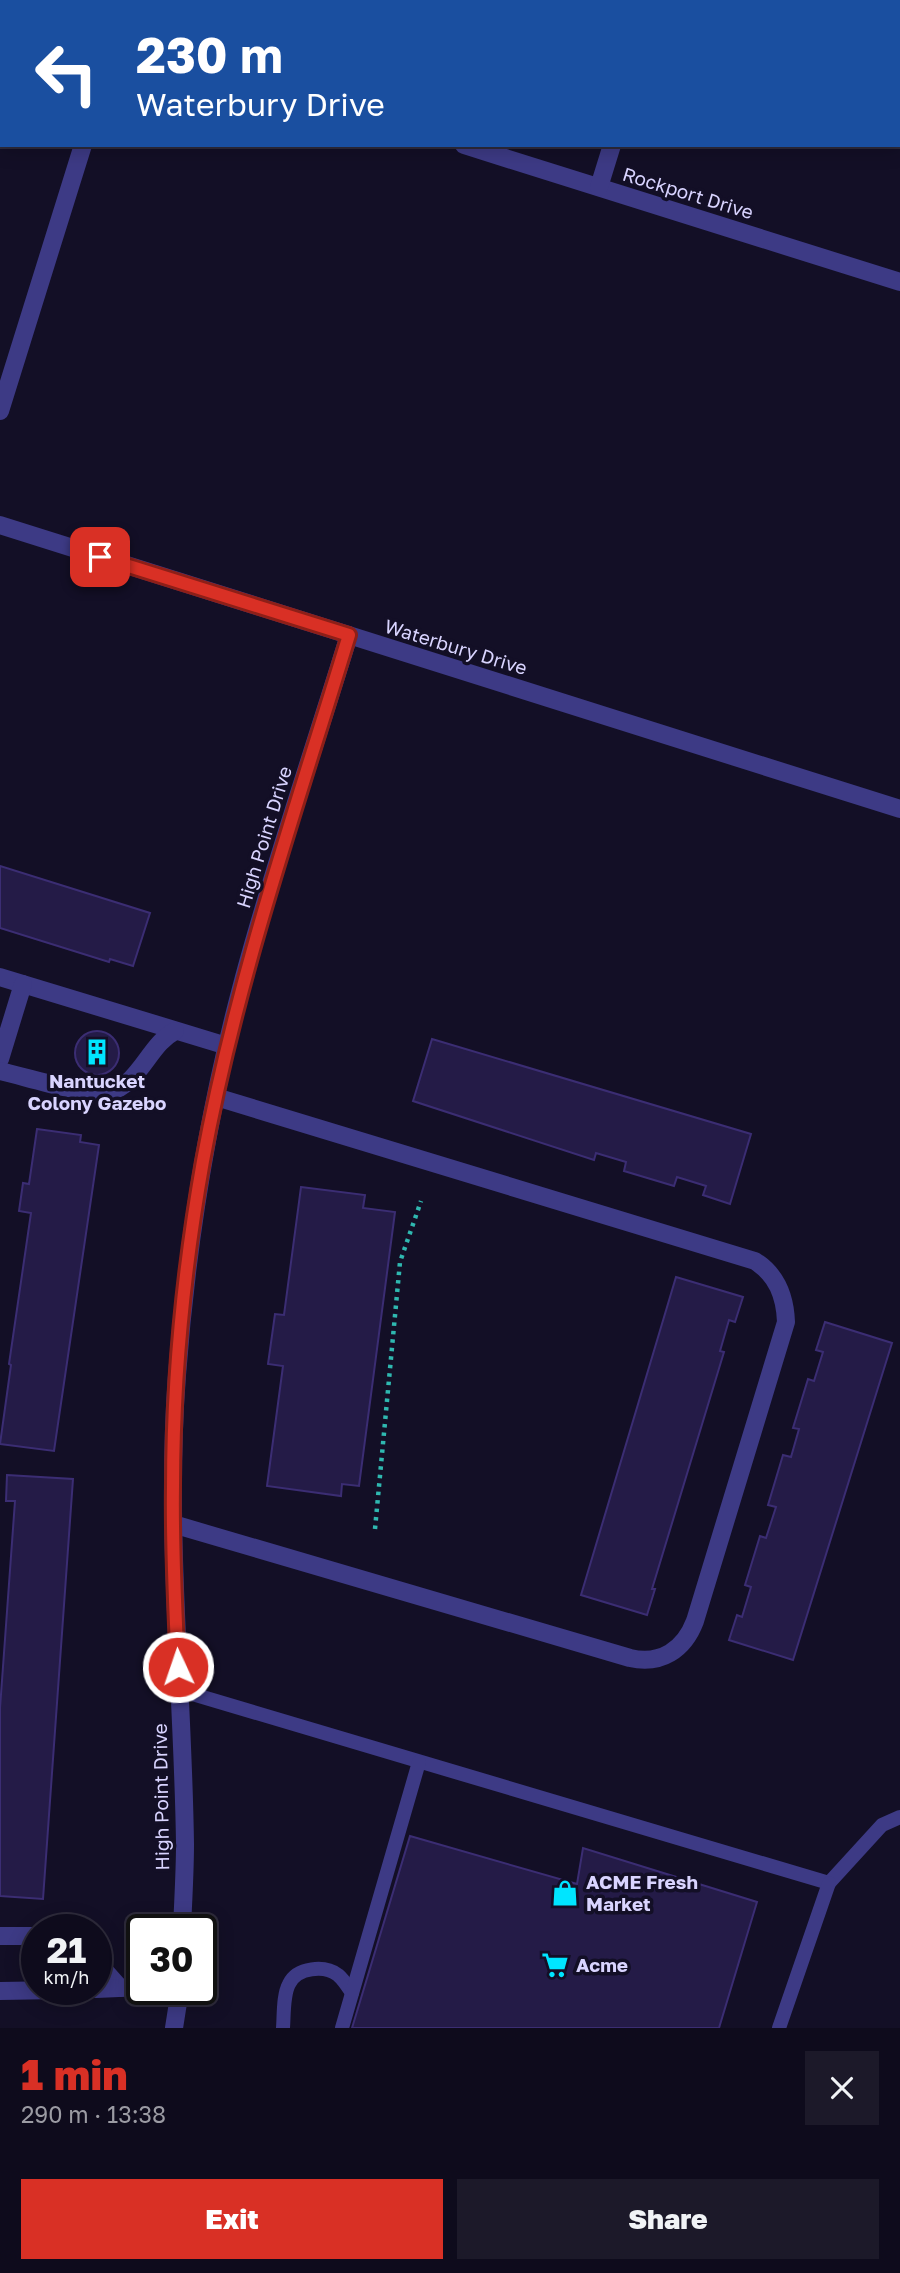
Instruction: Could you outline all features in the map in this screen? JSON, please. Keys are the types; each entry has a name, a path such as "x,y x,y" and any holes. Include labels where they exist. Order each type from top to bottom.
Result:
{"street":[{"path":"0,411 82,147"},
{"name":"Rockport Drive","path":"470,147 900,282"},
{"path":"599,187 611,147"},
{"name":"Waterbury Drive","path":"0,525 900,808"},
{"name":"High Point Drive","path":"183,1914 185,1846 173,1524 177,1377 186,1282 203,1162 243,979 349,635"},
{"path":"0,977 227,1046"},
{"path":"0,1059 23,984"},
{"path":"0,1071 84,1090 109,1092 132,1078 166,1036 175,1031"},
{"path":"173,1524 630,1658 656,1660 679,1647 691,1632 786,1322 785,1304 779,1287 765,1267 755,1261 216,1097"},
{"path":"0,1936 21,1936"},
{"path":"112,1979 120,1988"},
{"path":"112,1988 126,1988"},
{"path":"0,1992 21,1991"},
{"path":"174,2028 178,2005"}],"lane":[{"path":"179,1690 829,1883"},
{"path":"342,2028 419,1762"},
{"path":"779,2028 829,1883 882,1825 900,1817"},
{"path":"283,2028 289,1983 297,1975 310,1969 327,1969 339,1976 352,1993"}],"path":[{"path":"375,1529 400,1262 421,1201"}],"building":[{"path":"0,866 150,913 133,966 110,959 109,962 0,928"},
{"name":"Nantucket Colony Gazebo","path":"97,1031 106,1032 113,1037 118,1044 118,1062 113,1069 106,1074 97,1075 88,1074 81,1069 76,1062 75,1053 76,1044 81,1037 88,1032"},
{"path":"432,1039 751,1134 730,1204 703,1195 706,1186 677,1177 674,1186 624,1171 626,1162 596,1153 594,1160 413,1101"},
{"path":"37,1129 81,1135 80,1142 99,1145 54,1451 0,1444 31,1213 19,1211 23,1183 29,1184"},
{"path":"301,1187 365,1195 363,1208 395,1212 359,1486 342,1484 341,1496 267,1486 283,1366 268,1364 275,1314 284,1315"},
{"path":"676,1277 743,1297 735,1322 729,1320 720,1351 724,1352 652,1589 655,1589 647,1615 581,1595"},
{"path":"825,1322 892,1343 793,1660 729,1640 737,1615 742,1617 751,1587 745,1585 760,1536 766,1538 776,1507 768,1505 783,1455 791,1457 799,1429 793,1428 808,1379 814,1381 823,1352 816,1350"},
{"path":"7,1475 73,1479 43,1899 0,1896 0,1708 15,1501 6,1501"},
{"name":"Acme","path":"410,1836 577,1884 583,1848 757,1902 719,2028 352,2028"}],"place":[{"name":"Nantucket Colony Gazebo","path":"97,1052"},
{"name":"ACME Fresh Market","path":"565,1893"},
{"name":"Acme","path":"555,1965"}],"route":[{"path":"100,557 349,635 243,979 203,1162 187,1269 177,1377 173,1524 178,1667"}]}
